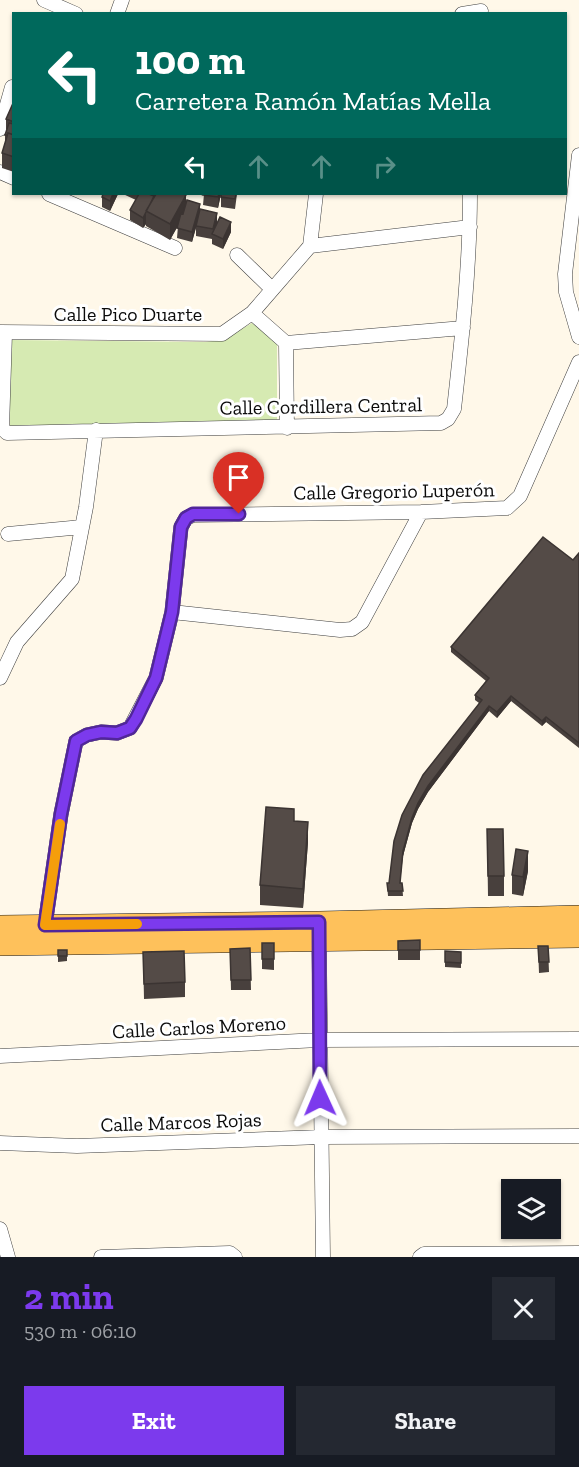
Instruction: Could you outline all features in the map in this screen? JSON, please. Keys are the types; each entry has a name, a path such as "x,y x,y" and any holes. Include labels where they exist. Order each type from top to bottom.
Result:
{"main road":[{"path":"0,945 319,931 579,916"},
{"path":"0,926 45,925 579,937"}],"street":[{"path":"44,0 71,12"},
{"path":"0,129 8,86"},
{"path":"579,155 565,274 566,292 579,337"},
{"path":"51,195 175,248"},
{"path":"316,195 310,246 470,227"},
{"name":"Calle Cordillera Central","path":"2,332 2,428 7,433 441,423 448,419 454,410 463,328 470,195"},
{"name":"Calle Pico Duarte","path":"2,332 222,334 252,313 310,246"},
{"path":"237,255 272,289"},
{"path":"252,313 286,343 463,328"},
{"path":"286,343 287,428"},
{"name":"Calle Gregorio Luperón","path":"45,925 61,814 76,741 87,735 101,732 117,733 130,728 136,719 156,678 172,612 181,527 189,516 421,512 507,508 520,496 579,362"},
{"path":"0,678 17,642 72,579 96,430"},
{"path":"172,612 351,630 362,622 421,512"},
{"path":"8,534 82,527"},
{"path":"319,931 323,1257"},
{"name":"Calle Carlos Moreno","path":"0,1056 319,1040 579,1039"},
{"name":"Calle Marcos Rojas","path":"0,1143 77,1146 321,1137 579,1136"},
{"path":"0,1229 8,1257"},
{"path":"420,1257 424,1254 579,1253"},
{"path":"100,1257 230,1254 235,1257"}],"green space":[{"path":"252,323 277,341 277,421 10,429 10,340 206,342 225,339"}],"building":[{"path":"12,106 12,121 6,119"},
{"path":"9,123 12,124 12,134 5,135"},
{"path":"8,133 12,134 12,156 2,153"},
{"path":"103,195 113,195 110,201 102,197"},
{"path":"138,195 154,196 143,218 130,210"},
{"path":"155,195 186,195 170,224 146,211"},
{"path":"221,195 236,195 235,199 221,197"},
{"path":"187,200 200,204 192,232 177,228"},
{"path":"200,209 217,213 213,229 196,226"},
{"path":"220,217 231,222 223,239 212,234"},
{"path":"543,537 573,560 579,553 579,743 546,717 542,721 511,696 497,712 489,706 428,786 418,803 403,851 400,883 402,883 403,891 388,891 387,883 389,883 394,841 402,815 423,775 482,700 475,695 489,678 451,647"},
{"path":"266,807 294,809 294,821 308,822 303,889 260,885"},
{"path":"487,829 503,829 504,876 488,876"},
{"path":"516,849 528,851 523,877 512,875"},
{"path":"420,940 420,950 398,950 398,941"},
{"path":"262,943 274,943 274,959 262,959"},
{"path":"538,946 548,946 549,962 539,962"},
{"path":"250,948 251,980 231,980 230,949"},
{"path":"58,950 67,950 67,956 58,956"},
{"path":"184,951 185,982 144,984 143,952"},
{"path":"445,951 461,952 461,963 445,962"}],"slow traffic":[{"path":"60,824 45,925 137,924"}],"route":[{"path":"239,514 193,514 183,522 172,612 165,644 156,678 136,719 130,728 117,733 101,732 87,735 76,741 61,814 45,925 319,922 320,1098"}]}
